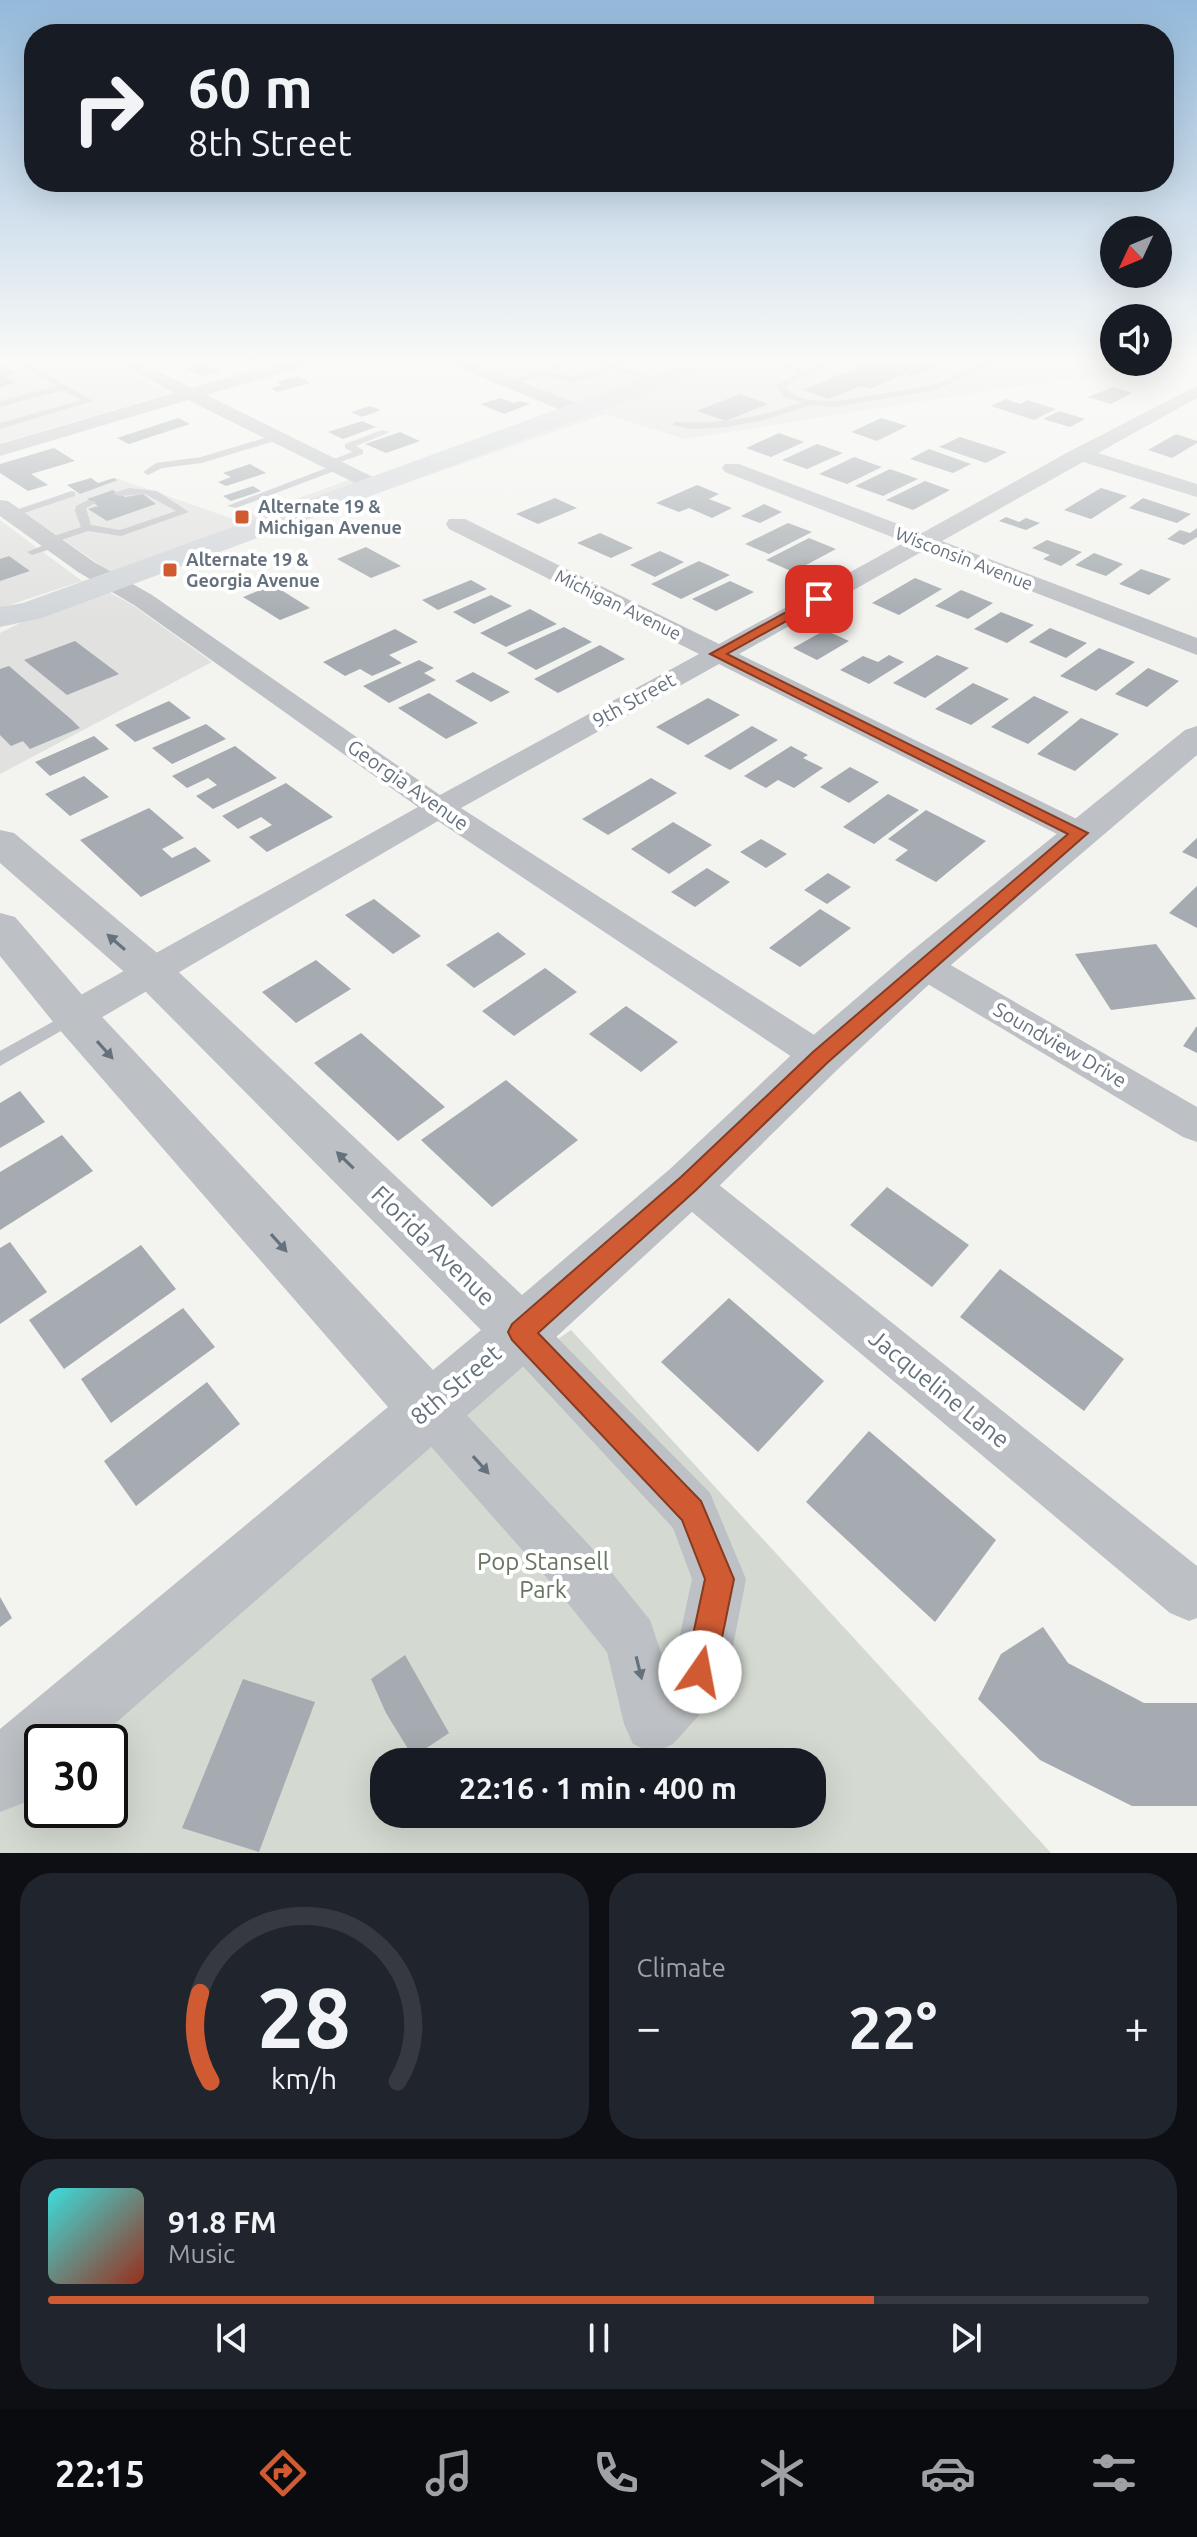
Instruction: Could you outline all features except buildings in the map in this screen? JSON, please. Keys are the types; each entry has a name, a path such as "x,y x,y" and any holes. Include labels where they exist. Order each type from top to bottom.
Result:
{"main road":[{"path":"12,614 470,449"}],"street":[{"path":"303,449 374,485"},
{"name":"9th Street","path":"74,1016 439,808 922,544 1087,449"},
{"path":"1079,454 1197,491"},
{"name":"Wisconsin Avenue","path":"732,468 922,544 1197,647"},
{"name":"Georgia Avenue","path":"5,510 45,546 143,600 439,808 820,1057"},
{"name":"Michigan Avenue","path":"457,524 1080,833"},
{"name":"8th Street","path":"0,1776 428,1408 521,1332 688,1184 820,1057 923,965 1197,737"},
{"name":"Florida Avenue","path":"0,842 153,973 521,1332 692,1511 719,1579 700,1672 653,1724 631,1639 572,1566 74,1016 0,927"},
{"name":"Soundview Drive","path":"923,965 1197,1126"},
{"name":"Jacqueline Lane","path":"688,1184 1189,1594"}],"lane":[{"path":"148,472 159,465 202,460 237,449"},
{"path":"232,506 360,452 355,449"},
{"path":"45,546 87,528 121,533 184,512 150,490 143,488 118,493"},
{"path":"5,510 71,494"},
{"path":"87,528 80,511 81,506 92,502"},
{"path":"0,1059 74,1016"}],"shaded area":[{"path":"483,449 503,449 125,581"},
{"path":"119,479 236,520 349,480 359,485 113,574 18,508"},
{"path":"0,520 82,581 0,608"},
{"path":"103,589 131,604 212,662 0,774 0,633 36,615"}],"green space":[{"name":"Pop Stansell Park","path":"571,1330 1051,1853 0,1853 0,1807 24,1786 24,1828 128,1828 128,1724 93,1724 423,1433"}],"place":[{"name":"Alternate 19 & Michigan Avenue","path":"242,517"},
{"name":"Alternate 19 & Georgia Avenue","path":"170,570"}],"route":[{"path":"700,1672 719,1579 692,1511 521,1332 688,1184 820,1057 923,965 1080,833 717,654 819,599"}]}
